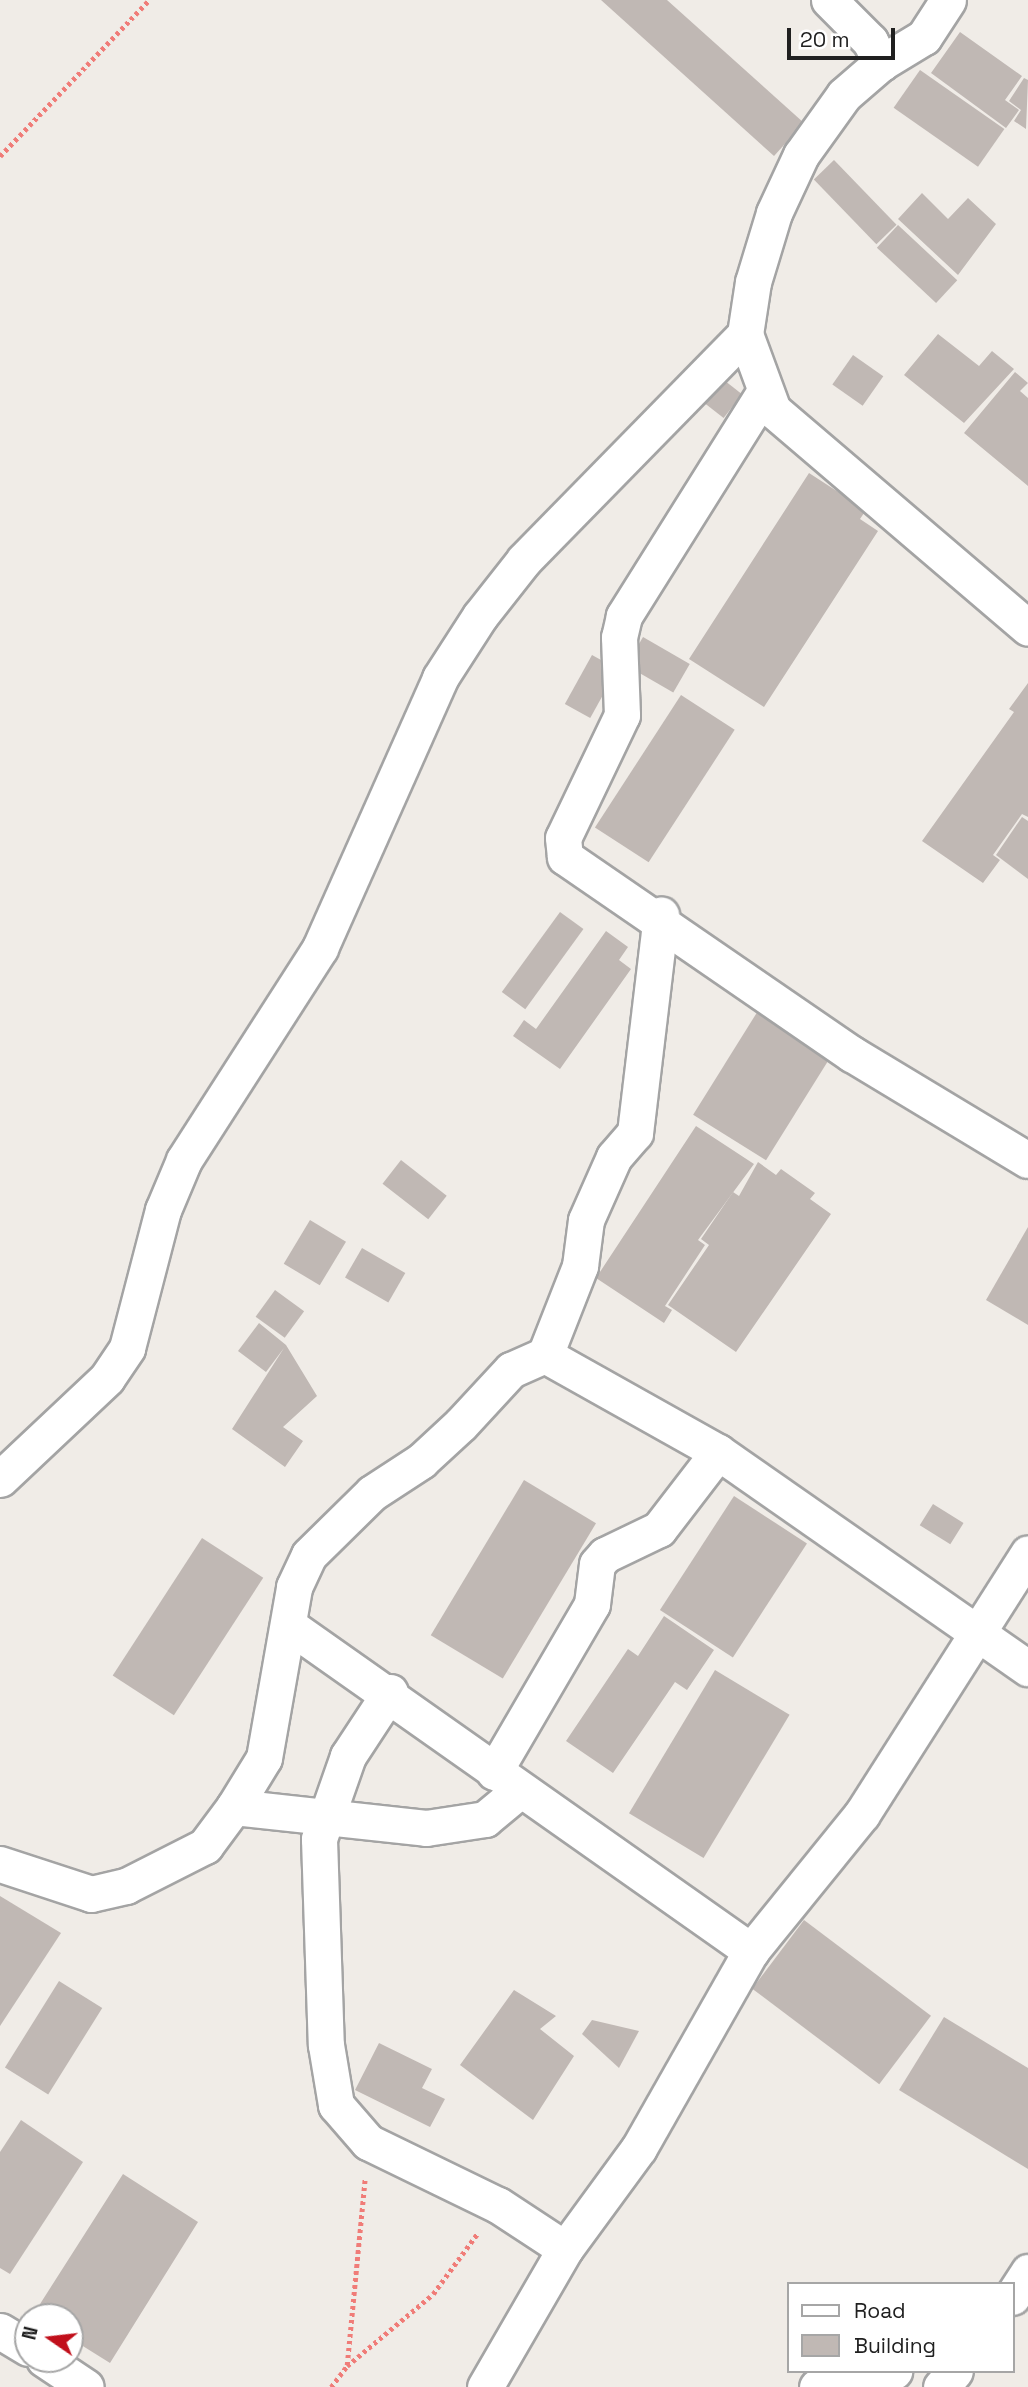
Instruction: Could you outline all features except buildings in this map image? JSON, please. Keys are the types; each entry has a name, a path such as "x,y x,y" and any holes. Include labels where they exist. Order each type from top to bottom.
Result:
{"street":[{"path":"828,0 870,41 881,63"},
{"path":"948,0 924,37 881,63 844,95 801,155 774,213 753,282 745,334 773,410 1028,628"},
{"path":"0,1479 107,1378 127,1348 163,1210 184,1160 320,948 440,678 480,616 524,559 745,334"},
{"path":"765,391 624,616 618,637 622,715 563,838 565,857 574,866 661,921 852,1054 1028,1160"},
{"path":"0,1864 91,1894 126,1886 205,1846 234,1807 264,1758 291,1627 294,1587 309,1556 372,1493 451,1433 511,1370 545,1356 580,1266 586,1220 614,1157 635,1133 661,921"},
{"path":"545,1356 718,1452 975,1634 1028,1668"},
{"path":"234,1807 328,1814 426,1828 485,1819 507,1781 592,1604 597,1564 659,1529 718,1452"},
{"path":"485,2387 565,2249 639,2148 751,1951 862,1814 1028,1553"},
{"path":"291,1627 390,1692 507,1781 751,1951"},
{"path":"390,1692 348,1756 319,1839 326,2045 335,2105 369,2142 498,2204 565,2249"},
{"path":"1014,2294 1028,2272"},
{"path":"65,2373 86,2387"},
{"path":"817,2387 884,2373"},
{"path":"942,2387 953,2373"}],"path":[{"path":"0,156 149,0"},
{"path":"346,2366 369,2142"},
{"path":"331,2387 346,2366 433,2294 498,2204"}]}
